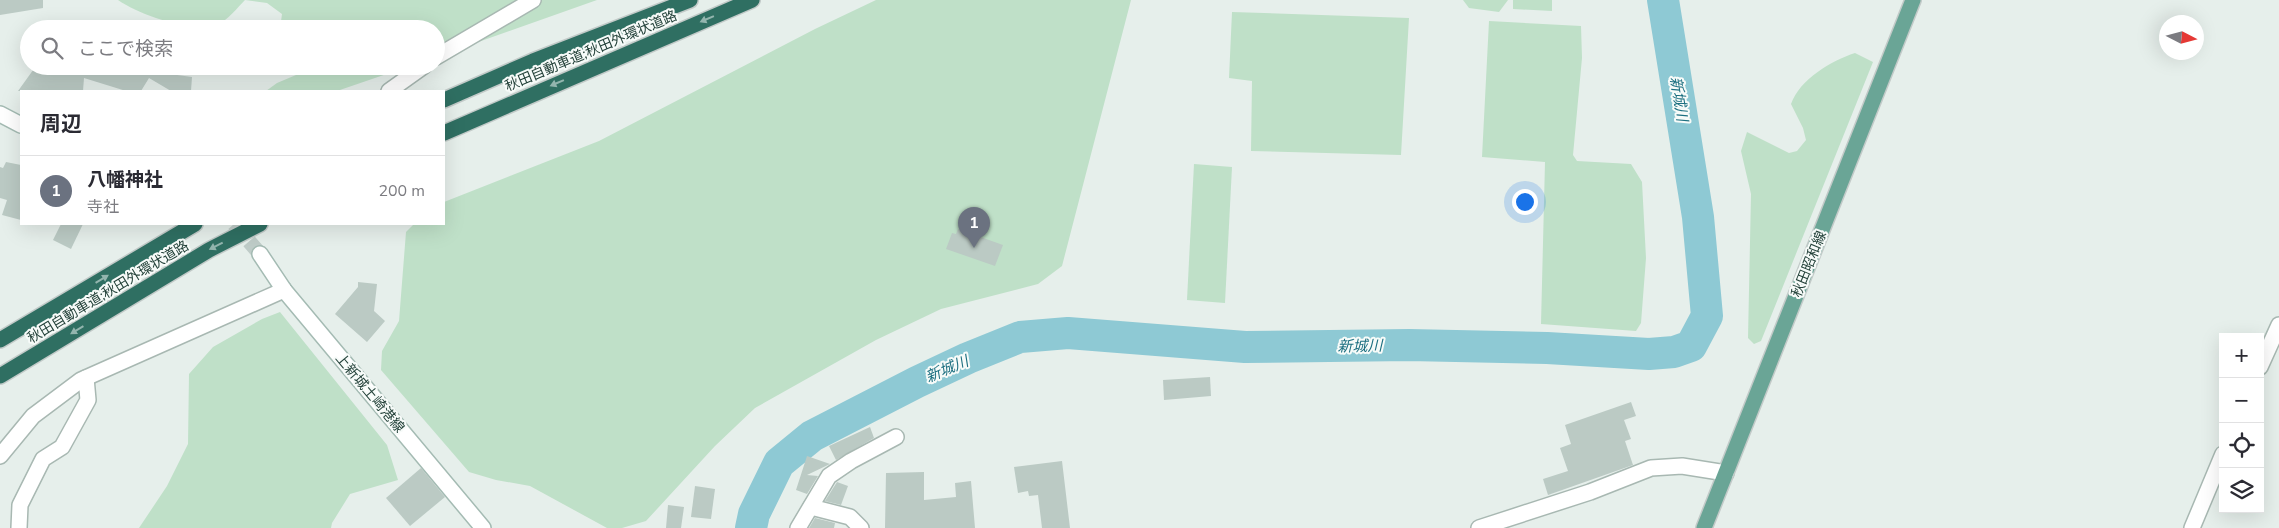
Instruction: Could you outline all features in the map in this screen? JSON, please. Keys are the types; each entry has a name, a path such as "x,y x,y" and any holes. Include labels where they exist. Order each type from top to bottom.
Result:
{"highway":[{"name":"秋田自動車道;秋田外環状道路","path":"445,100 533,61 690,0"},
{"name":"秋田自動車道;秋田外環状道路","path":"445,133 752,0"},
{"name":"秋田自動車道;秋田外環状道路","path":"0,340 193,225"},
{"name":"秋田自動車道;秋田外環状道路","path":"0,376 209,250 258,225"}],"main road":[{"name":"秋田昭和線","path":"1704,528 1914,0"}],"street":[{"path":"445,53 532,0"},
{"path":"390,90 411,75"},
{"path":"0,114 20,125"},
{"name":"上新城土崎港線","path":"260,254 284,290 483,528"},
{"path":"0,456 33,416 86,378 284,290"},
{"path":"2264,358 2279,325"},
{"path":"19,528 20,505 43,459 62,447 88,400 86,378"},
{"path":"798,528 829,476 851,461 896,436"},
{"path":"2192,528 2219,464"},
{"path":"1479,528 1590,492 1652,468 1682,466 1726,473"},
{"path":"811,507 850,517 860,528"}],"green space":[{"path":"118,0 245,0 224,20 162,20"},
{"path":"245,0 597,0 445,54 445,20 281,20 282,14 267,3"},
{"path":"876,0 1131,0 1062,266 1038,284 941,309 876,340 755,408 715,446 646,521 622,528 607,528 530,486 496,480 469,472 381,370 382,351 399,321 406,232 413,225 445,225 445,202 599,141 815,29"},
{"path":"1463,0 1508,0 1499,12 1469,8"},
{"path":"1513,0 1552,0 1552,11 1513,9"},
{"path":"1232,12 1409,18 1401,155 1251,151 1252,81 1229,78"},
{"path":"1489,21 1581,26 1582,58 1573,155 1577,161 1631,164 1642,182 1646,258 1641,323 1636,331 1541,324 1545,162 1482,157"},
{"path":"1855,53 1873,62 1761,341 1754,344 1748,338 1751,194 1741,151 1747,132 1789,153 1797,151 1806,140 1803,128 1791,104 1795,95 1817,72"},
{"path":"296,75 384,75 340,90 267,90 277,83"},
{"path":"1194,164 1232,167 1225,303 1187,300"},
{"path":"280,312 387,445 398,480 350,494 332,523 331,528 139,528 167,486 188,444 189,374 213,347 262,319"}],"building":[{"path":"0,0 43,0 43,8 0,15"},
{"path":"30,75 177,75 192,77 191,90 169,90 149,78 142,90 123,90 84,78 83,90 18,91"},
{"path":"6,162 20,165 20,220 2,215 7,200 0,198 0,167 3,168"},
{"path":"60,225 83,225 71,249 53,240"},
{"path":"958,229 1003,245 995,266 946,249 952,233 956,234"},
{"path":"358,282 377,284 374,311 385,321 367,342 335,314 358,287"},
{"path":"1210,377 1211,396 1164,400 1163,380"},
{"path":"1631,402 1636,416 1624,420 1631,439 1625,441 1633,465 1548,495 1543,479 1568,471 1560,448 1571,444 1565,425"},
{"path":"870,427 874,438 836,460 829,446"},
{"path":"807,456 830,464 807,475 818,476 807,494 796,490"},
{"path":"1062,461 1070,528 1042,528 1038,495 1029,496 1028,491 1018,493 1014,467"},
{"path":"421,468 445,497 410,526 386,498"},
{"path":"924,472 924,500 956,497 955,483 971,481 975,528 885,528 886,473"},
{"path":"837,482 848,486 841,505 825,501"},
{"path":"695,486 715,489 711,519 691,517"},
{"path":"668,505 684,507 681,528 666,528"},
{"path":"815,518 835,523 834,528 809,528"}],"waterway":[{"name":"新城川","path":"751,528 754,514 779,463 812,436 917,382 968,358 1020,337 1068,333 1245,347 1409,345 1547,348 1649,354 1674,352 1691,346 1707,316 1698,217 1663,0"}],"tunnel":[{"path":"235,225 260,254"}],"place":[{"name":"八幡神社","path":"974,248"}]}
